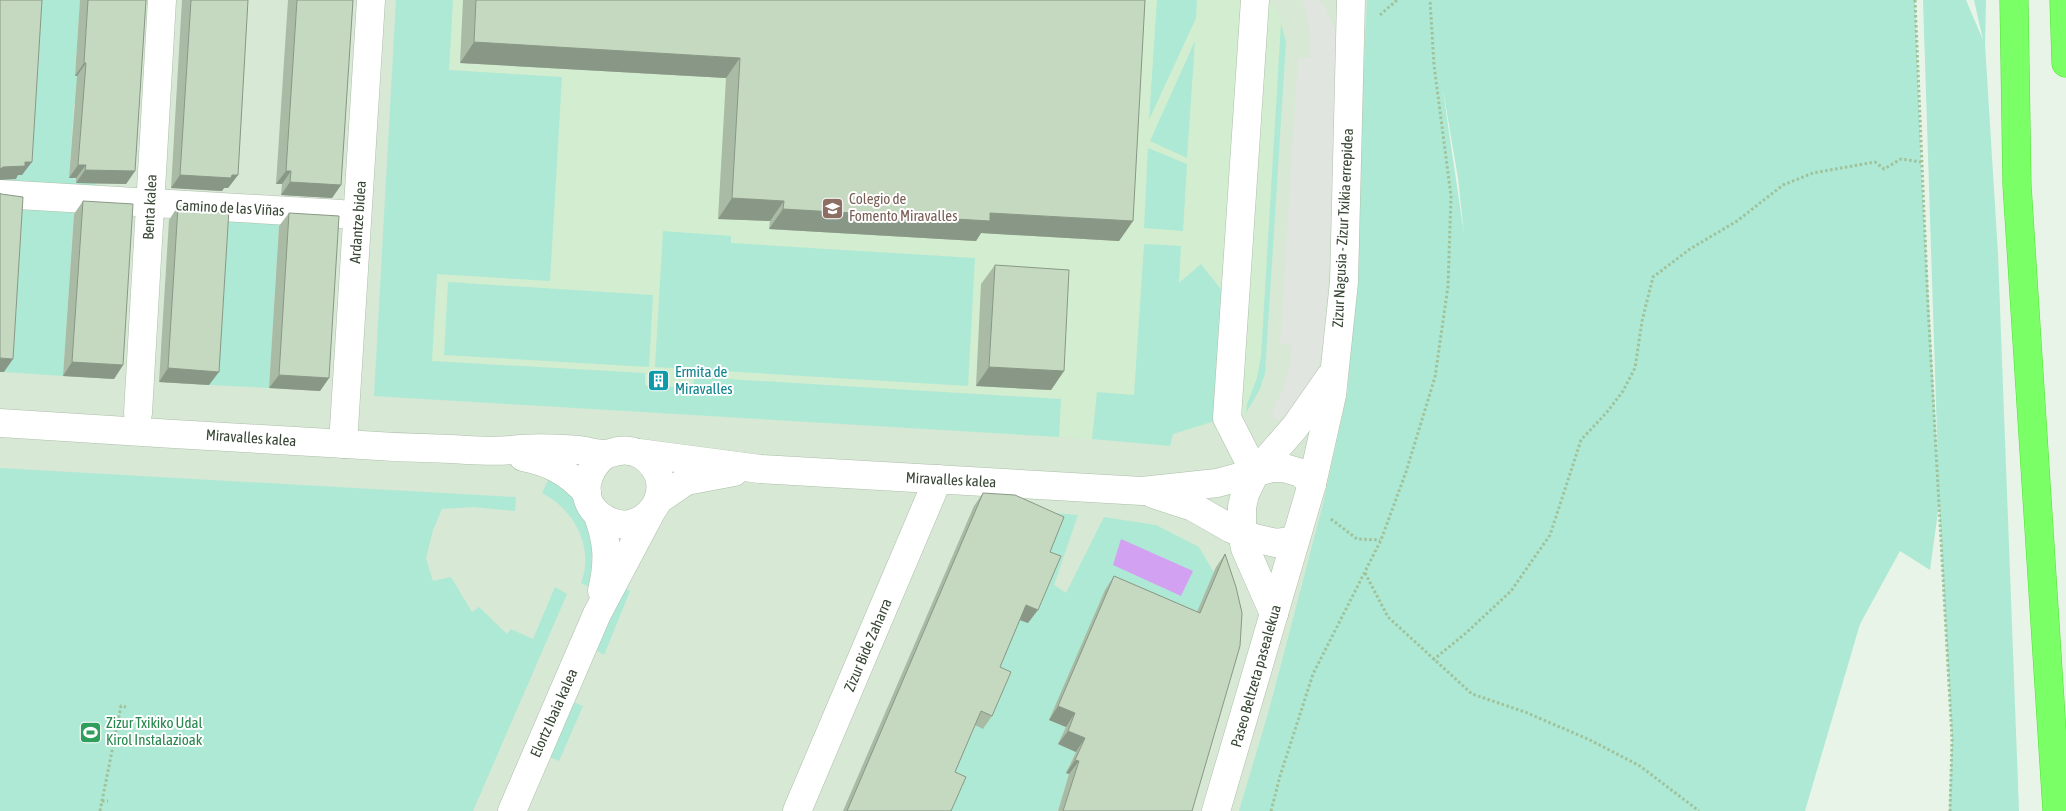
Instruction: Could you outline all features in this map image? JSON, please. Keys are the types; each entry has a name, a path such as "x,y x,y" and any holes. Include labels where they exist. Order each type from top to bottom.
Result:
{"highway":[{"path":"2014,0 2017,185 2057,811"},
{"path":"2064,0 2066,63"}],"street":[{"name":"Benta kalea","path":"138,413 162,0"},
{"name":"Ardantze bidea","path":"343,444 371,0"},
{"path":"1255,0 1228,418 1256,473"},
{"path":"1334,0 1351,36"},
{"name":"Zizur Nagusia - Zizur Txikia errepidea","path":"1309,494 1332,394 1344,282 1351,0"},
{"name":"Camino de las Viñas","path":"0,194 341,214"},
{"path":"1274,614 1245,548 1242,533 1242,506 1245,494 1256,473 1295,427 1334,372"},
{"name":"Miravalles kalea","path":"0,423 386,448 502,451 525,448 606,454"},
{"path":"628,450 639,453 655,468 660,479 655,507 640,521 617,524 606,520 592,503 587,481 590,470 606,454 628,450"},
{"name":"Miravalles kalea","path":"502,451 540,460 562,470 577,481 592,503"},
{"name":"Miravalles kalea","path":"639,453 760,469 1142,491 1217,483 1272,468 1284,468 1301,473 1309,494"},
{"name":"Miravalles kalea","path":"655,507 686,481 760,469"},
{"name":"Zizur Bide Zaharra","path":"797,811 938,480"},
{"name":"Miravalles kalea","path":"1142,491 1193,507 1242,533 1276,543 1294,540"},
{"path":"1294,540 1309,494"},
{"name":"Elortz Ibaia kalea","path":"592,503 606,540 607,557 597,614"},
{"name":"Elortz Ibaia kalea","path":"512,811 597,614 655,507"},
{"name":"Paseo Beltzeta pasealekua","path":"1216,811 1294,540"}],"path":[{"path":"1271,811 1280,776 1313,674 1381,540 1406,472 1435,377 1448,286 1451,196 1434,65 1430,0"},
{"path":"1915,0 1921,162 1952,739 1950,811"},
{"path":"1434,660 1511,591 1550,535 1580,440 1607,412 1623,391 1635,368 1642,321 1653,277 1690,249 1737,222 1783,185 1813,173 1833,168 1875,162 1884,169 1901,160 1921,162"},
{"path":"1309,494 1333,522 1358,539 1381,540"},
{"path":"1365,572 1388,617 1472,694 1525,712 1590,740 1640,766 1700,811"},
{"path":"100,811 122,706 126,707"},
{"path":"102,801 108,801"}],"shaded area":[{"path":"0,0 1367,0 1376,370 1327,811 0,811"},
{"path":"33,0 108,0 80,2 75,76 104,78 102,105 74,104 69,178 97,180 96,193 0,188 0,174"},
{"path":"396,0 453,0 449,70 562,77 550,281 437,274 432,361 645,373 645,385 693,388 694,377 1061,399 1059,437 374,396"},
{"name":"Colegio de Fomento Miravalles","path":"402,0 1269,0 1280,16 1286,42 1265,373 1260,389 1246,413 1173,434 1170,446 1092,439 379,396"},
{"path":"1157,0 1197,0 1196,18 1149,120"},
{"path":"1302,0 1319,0 1322,3 1333,25 1339,43 1331,237 1323,351 1311,384 1295,405 1278,421 1271,415 1284,387 1290,366 1292,345 1280,344 1298,59 1310,57 1310,36 1306,11"},
{"path":"1367,0 1915,0 1921,162 1938,466 1923,0 1966,0 1983,40 1974,0 1986,0 1985,44 1998,254 2019,811 1949,811 1952,739 1939,505 1930,570 1900,551 1860,624 1805,811 1239,811 1269,710 1322,508 1348,390","holes":["1443,90 1458,178 1464,234"]},
{"path":"1281,23 1286,42 1265,373 1260,389 1246,413 1247,404 1257,378 1261,356"},
{"path":"1195,41 1187,158 1150,141"},
{"path":"1148,148 1187,164 1183,231 1144,228"},
{"path":"14,206 74,210 63,376 4,372"},
{"path":"220,219 279,223 269,388 209,385"},
{"path":"663,231 731,236 731,243 975,258 968,386 655,367"},
{"path":"1144,244 1181,246 1179,283 1201,264 1223,292 1215,421 1173,434 1170,446 1092,439 1097,392 1134,395"},
{"path":"448,282 653,295 649,367 444,355"},
{"path":"0,468 516,497 515,511 473,507 442,509 433,530 426,558 433,581 451,577 472,612 479,607 507,634 511,629 533,639 555,587 567,594 473,811 0,811"},
{"path":"548,480 570,493 582,507 590,522 595,542 592,588 581,583 585,570 585,556 579,531 564,509 542,493"},
{"path":"974,506 1078,515 1054,585 1066,593 1104,517 1156,525 1199,547 1216,576 1191,626 1066,727 1059,744 1076,752 1066,773 1069,774 1058,811 843,811"},
{"path":"1121,539 1193,571 1181,596 1113,565"},
{"path":"623,587 630,591 604,655 596,650"},
{"path":"573,702 583,706 559,761 550,757"}],"building":[{"path":"0,0 42,0 32,162 25,162 25,166 3,167 0,169"},
{"path":"88,0 146,0 135,171 85,170 86,165 78,165 86,63 84,63"},
{"path":"191,0 248,0 238,175 232,175 231,178 180,175"},
{"path":"297,0 353,0 341,185 290,182 291,171 286,171"},
{"path":"476,0 1145,0 1133,221 990,213 990,221 783,209 784,201 732,198 740,58 474,42"},
{"path":"0,193 23,197 13,359 0,358"},
{"path":"83,201 133,204 123,365 72,362"},
{"path":"178,206 229,209 219,372 168,368"},
{"path":"289,213 339,216 329,378 279,375"},
{"path":"995,265 1069,270 1064,371 989,367"},
{"path":"983,493 1015,495 1064,517 1050,552 1061,556 1038,610 1026,605 1000,667 1011,672 992,716 981,711 955,772 966,777 951,811 847,811"},
{"path":"1225,554 1242,613 1240,646 1192,811 1063,811 1079,761 1075,760 1085,738 1068,731 1075,713 1058,706 1114,576 1200,613"}],"place":[{"name":"Colegio de Fomento Miravalles","path":"833,208"},
{"name":"Ermita de Miravalles","path":"659,381"},
{"name":"Zizur Txikiko Udal Kirol Instalazioak","path":"90,732"}]}
